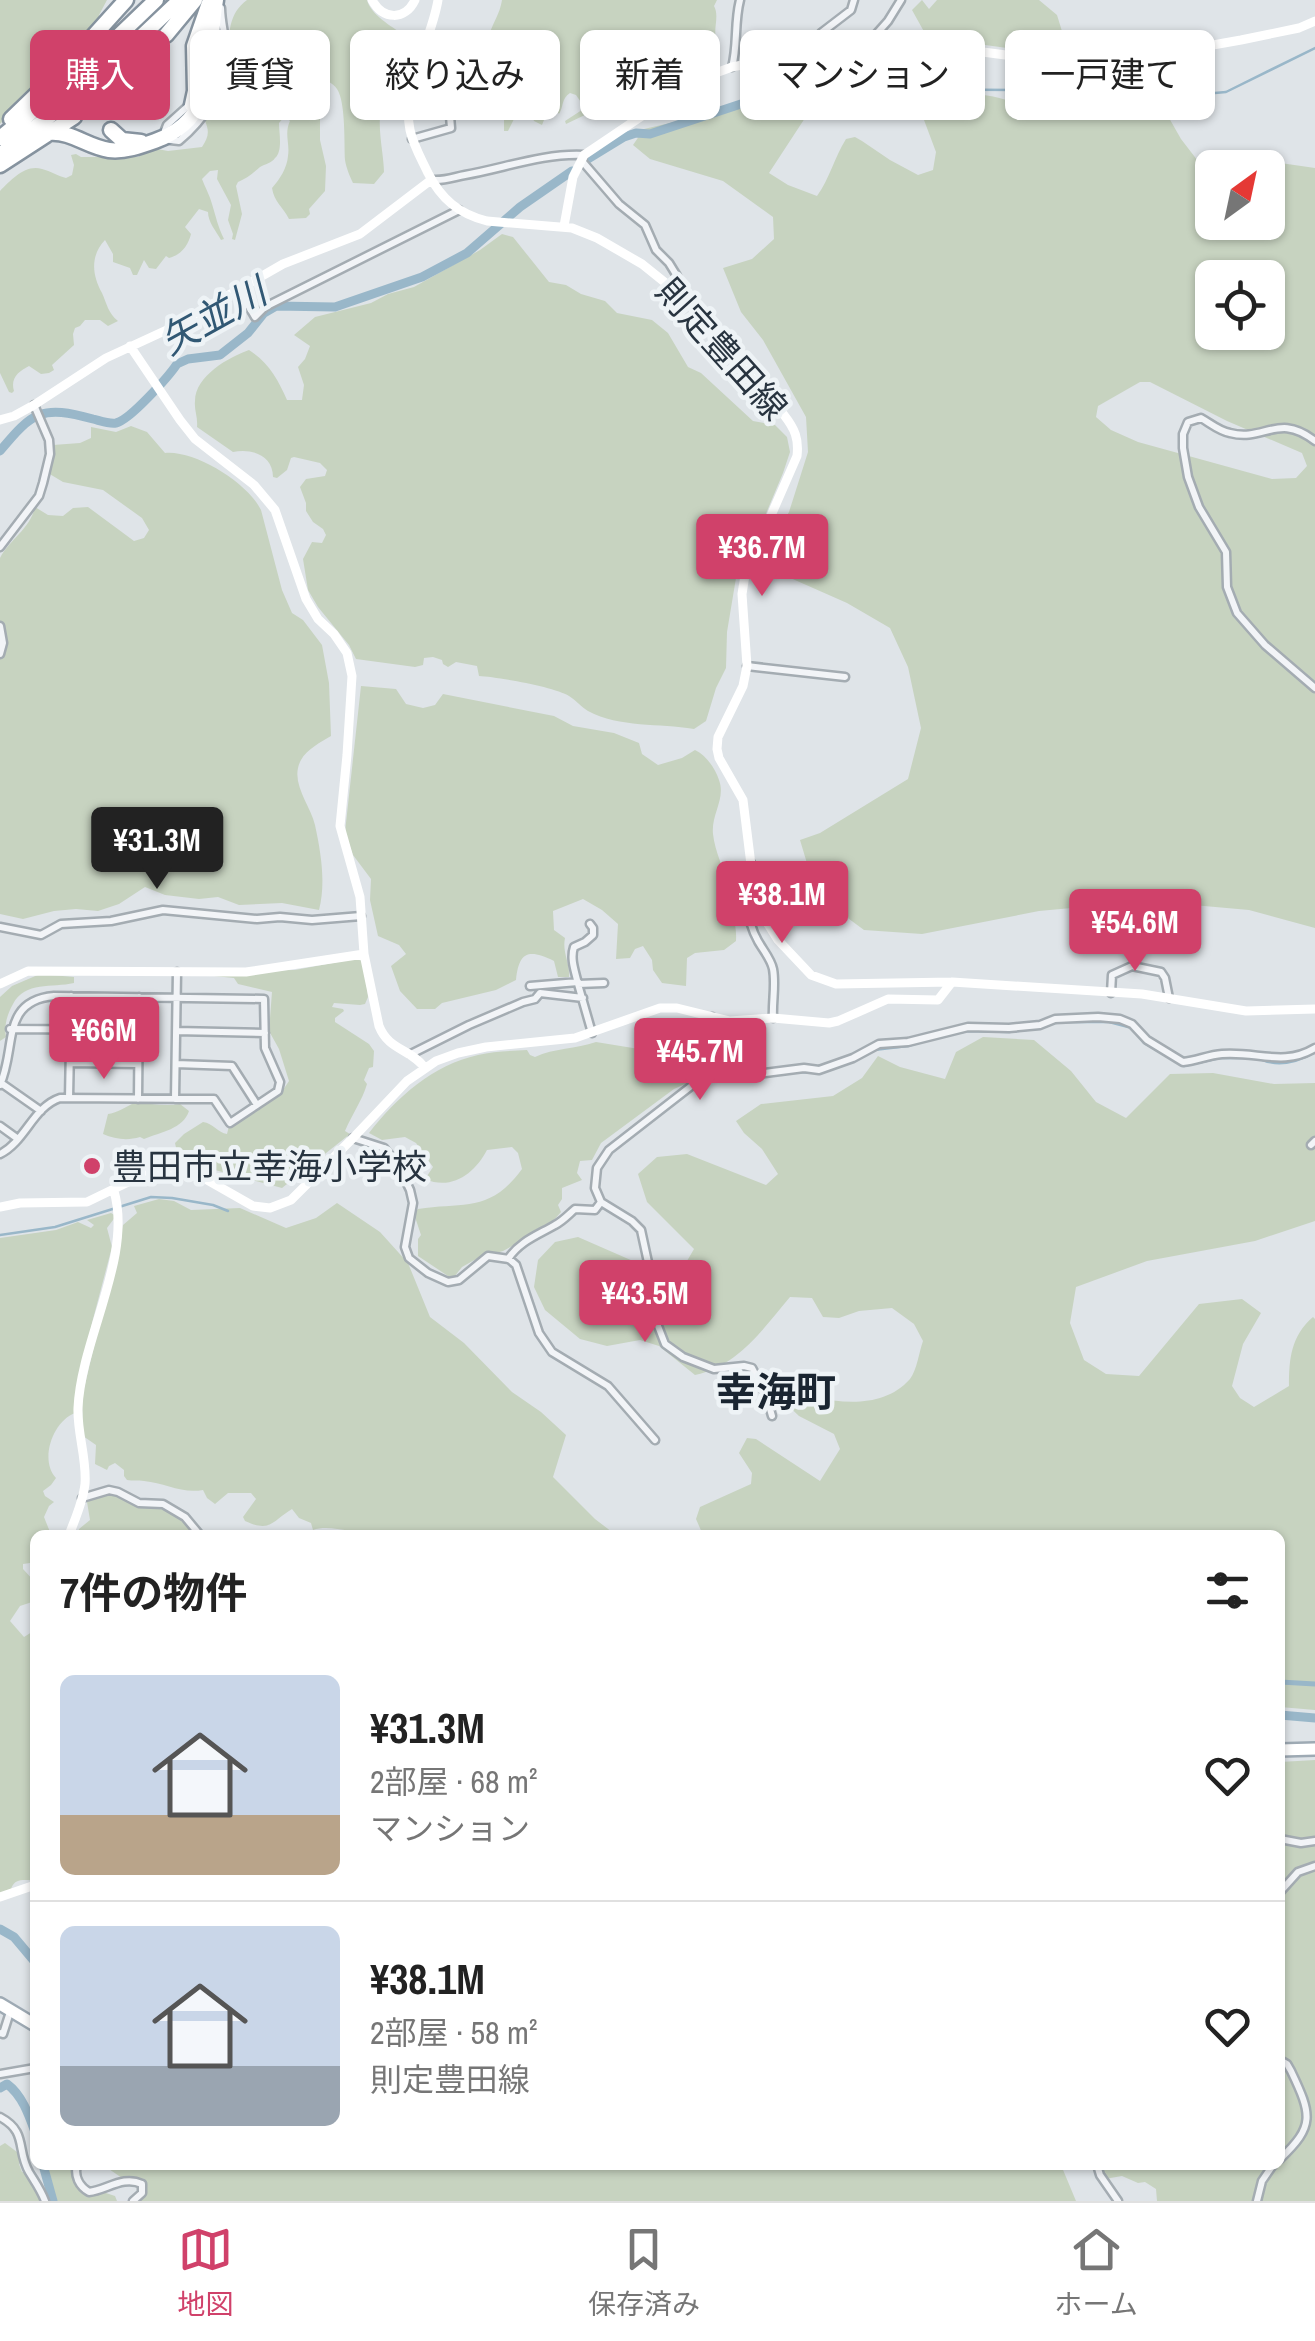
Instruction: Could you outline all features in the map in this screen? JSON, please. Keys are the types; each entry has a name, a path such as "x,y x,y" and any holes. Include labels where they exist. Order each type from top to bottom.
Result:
{"highway":[{"path":"0,130 126,0"},
{"path":"0,138 85,68 156,0"},
{"path":"0,155 82,92 180,0"},
{"path":"170,30 195,0"},
{"path":"111,130 122,140 140,142 172,131 183,122 195,91 194,46 216,0"},
{"path":"49,134 67,134 104,149 121,150 161,139 185,125 206,91 216,0"},
{"path":"0,165 70,120"}],"main road":[{"path":"372,0 382,13 396,16 410,9 416,0"},
{"name":"則定豊田線","path":"430,30 438,0"},
{"path":"985,52 1106,64 1241,40 1315,21"},
{"path":"564,226 573,177 582,157 693,82 740,66"},
{"name":"則定豊田線","path":"409,120 412,139 431,180 458,210 487,221 564,226 597,238 631,258 683,297 792,426 799,441 797,456 744,575 747,666 740,693 718,737 718,749 719,758 743,800 756,905 778,940 812,975 836,984 952,982 1111,992 1246,1011 1315,1009"},
{"path":"0,420 34,405 83,371 171,328 283,264 360,234 431,180"},
{"path":"130,346 196,439 254,486 275,510 306,599 347,652 352,676 340,826 360,897 364,954 382,1034 425,1068"},
{"path":"0,984 16,974 48,969 256,970 364,954"},
{"path":"0,1208 20,1203 80,1204 115,1195 152,1170 173,1168 195,1173 253,1206 270,1208 290,1200 406,1081 446,1057 472,1049 563,1041 593,1034 660,1008 742,1021 838,1021 888,999 938,1000 952,982"},
{"path":"71,1530 85,1478 79,1397 116,1243 119,1214 115,1195"},
{"path":"1285,1750 1315,1749"},
{"path":"0,1897 30,1887"},
{"path":"5,2007 30,2022"}],"street":[{"path":"170,140 179,141 188,133 209,110 220,86 226,56 216,0"},
{"path":"732,68 740,0"},
{"path":"824,30 851,10 854,0"},
{"path":"880,30 902,0"},
{"path":"165,130 187,107"},
{"path":"412,139 451,128 450,120"},
{"path":"431,180 548,156 582,157 619,204 645,226 656,250 677,276 683,297"},
{"path":"240,290 255,317 265,307 458,210"},
{"path":"0,547 39,496 50,454 49,440 34,405"},
{"path":"1315,441 1289,427 1230,433 1201,418 1188,422 1183,448 1193,494 1226,552 1227,586 1237,614 1265,646 1315,688"},
{"path":"0,626 0,654"},
{"path":"747,666 846,677"},
{"path":"752,863 746,874 748,912 755,937 773,966 772,1018"},
{"path":"0,928 42,935 61,924 111,921 162,910 312,920 361,916"},
{"path":"590,924 593,935 574,947 573,964 593,1034"},
{"path":"1111,992 1112,975 1132,966 1161,972 1168,998"},
{"path":"175,1099 176,972"},
{"path":"530,986 604,984"},
{"path":"411,1054 535,999 540,993 583,998"},
{"path":"69,1098 71,996"},
{"path":"0,1154 11,1149 49,1102 60,1098 214,1100 230,1123 278,1091 278,1074 266,1048 264,999 71,996 32,1000 14,1019 1,1084 40,1112"},
{"path":"138,1098 139,997"},
{"path":"712,1017 700,1048 698,1080 614,1145 600,1161 595,1188 600,1202 632,1220 641,1230 658,1326 665,1344 683,1357 714,1370 752,1368 772,1416"},
{"path":"700,1048 758,1074 819,1070 873,1046 963,1028 1008,1028 1054,1019 1098,1017 1132,1024 1147,1040 1183,1062 1217,1054 1259,1054 1277,1059 1315,1048"},
{"path":"10,1030 139,1030"},
{"path":"176,1031 265,1034"},
{"path":"70,1063 138,1064"},
{"path":"176,1064 232,1066 257,1105"},
{"path":"0,1126 18,1140"},
{"path":"353,1138 384,1148 410,1190 413,1202 407,1254 443,1281 454,1281 488,1256 508,1259 516,1265 543,1341 562,1360 608,1386 655,1440"},
{"path":"508,1259 521,1245 575,1209 594,1210 600,1202"},
{"path":"82,1498 110,1490 139,1503 163,1504 186,1517 196,1530"},
{"path":"1285,1841 1315,1841"},
{"path":"1285,1886 1298,1872 1315,1866"},
{"path":"0,2032 4,2034 5,2007"},
{"path":"1285,2065 1310,2117 1301,2141 1285,2155"},
{"path":"0,2074 30,2069"},
{"path":"0,2116 15,2127 28,2171 46,2201"},
{"path":"76,2170 78,2181 88,2192 138,2181 142,2193 133,2201"},
{"path":"1098,2170 1118,2201"},
{"path":"1257,2201 1270,2170"}],"green space":[{"path":"0,0 107,0 99,15 101,22 93,30 30,30 30,94 0,124"},
{"path":"247,0 367,0 377,15 397,30 350,30 350,120 380,120 384,172 374,184 353,183 348,172 340,95 330,83 330,30 230,30 237,11"},
{"path":"502,0 717,0 715,30 580,30 580,101 570,93 560,111 560,30 491,30"},
{"path":"922,0 929,9 937,0 1039,0 1057,15 1062,30 1005,30 1005,48 985,45 985,30 923,30 912,10"},
{"path":"985,96 1005,100 1005,120 1170,120 1195,157 1195,240 1285,240 1285,164 1315,168 1315,928 1249,910 1148,901 1039,911 922,934 864,930 822,899 809,870 800,840 820,833 908,779 921,728 908,667 890,628 847,603 779,573 762,559 789,512 808,452 806,417 763,340 741,312 723,268 752,259 774,239 773,217 723,181 650,159 633,145 644,129 683,120 720,120 720,111 740,107 740,120 804,120 769,173 817,196 846,139 855,137 918,175 933,170 936,152 924,120 985,120","holes":["1140,382 1150,382 1302,453 1307,466 1296,478 1272,479 1138,442 1111,430 1096,417 1098,406"]},
{"path":"580,111 580,117 566,124"},
{"path":"282,120 277,155 236,186 242,214 235,240 228,220 231,205 217,179 218,170 210,171 202,179 224,239 221,240 208,212 199,209 185,227 191,234 183,249 173,257 166,256 156,269 149,268 144,260 137,275 113,262 105,240 97,252 95,273 108,308 118,321 108,326 100,320 85,320 75,328 74,345 52,365 54,370 41,374 29,366 16,376 14,391 9,392 0,373 0,191 30,169 66,178 72,175 71,155 138,157 152,148 168,151 202,147 208,135 205,121"},
{"path":"320,120 325,191 306,218 289,219 272,188 287,160 290,121"},
{"path":"504,120 514,120 508,131 504,131"},
{"path":"502,234 513,237 549,282 605,301 617,313 652,320 668,333 688,367 701,373 753,421 775,425 787,437 790,452 783,473 737,572 727,632 726,668 706,721 694,729 613,720 588,711 562,693 479,676 477,666 456,662 448,667 433,657 424,658 423,665 415,667 356,659 308,590 303,559 312,542 322,543 326,535 306,511 300,487 306,479 325,476 327,470 320,463 294,457 287,470 273,477 265,458 247,451 233,452 197,427 196,392 223,363 249,350 272,372 287,400 302,400 304,385 298,367 310,346 294,335 315,317 414,287"},
{"path":"131,426 147,432 165,453 205,463 245,489 261,510 292,613 303,620 322,645 329,683 331,736 304,756 297,776 319,846 319,910 282,903 239,905 218,897 165,895 145,887 119,904 98,911 54,911 23,919 0,914 0,558 29,522 35,507 48,515 63,516 73,508 88,507 134,541 144,538 149,530 142,518 103,490 63,482 48,473 53,445 91,438 91,427 116,432"},
{"path":"361,686 396,689 406,704 423,708 435,705 443,694 554,716 573,726 614,733 639,743 642,754 658,765 695,750 699,752 713,767 721,787 713,834 731,891 736,941 724,950 695,953 687,958 686,986 662,983 643,946 635,949 630,958 616,959 618,924 583,899 553,911 554,930 565,938 569,977 558,977 554,961 527,955 520,963 516,980 496,990 442,1003 435,1009 417,1009 400,991 391,966 406,954 399,945 378,936 370,900 371,879 353,855 345,832"},
{"path":"354,959 364,961 368,997 360,1005 334,1003 332,1007 344,1011 335,1022 374,1051 373,1067 364,1080 365,1090 345,1131 350,1134 282,1188 183,1158 175,1143 184,1134 203,1122 227,1134 229,1126 279,1096 289,1081 269,1031 272,992 238,984 234,978 192,971 295,970"},
{"path":"40,974 74,977 74,983 24,992 11,1008 6,1037 0,1041 0,997 12,986"},
{"path":"983,1037 1034,1040 1071,1071 1096,1102 1126,1118 1170,1074 1213,1073 1274,1084 1315,1083 1315,1221 1255,1241 1147,1261 1076,1287 1070,1323 1084,1360 1106,1374 1139,1376 1199,1304 1242,1299 1261,1313 1243,1344 1232,1386 1240,1398 1254,1407 1289,1386 1296,1340 1306,1324 1315,1319 1315,1710 1285,1707 1285,1530 701,1530 696,1519 700,1507 751,1484 752,1473 739,1453 747,1438 756,1439 820,1481 840,1449 834,1434 799,1416 778,1396 779,1389 830,1400 865,1401 881,1398 910,1379 923,1341 914,1324 892,1308 859,1311 839,1318 823,1317 812,1298 790,1297 737,1355 695,1375 659,1346 640,1340 607,1346 580,1339 545,1310 534,1287 538,1260 555,1242 578,1237 649,1268 687,1261 694,1249 647,1202 638,1174 657,1157 687,1154 766,1185 778,1174 736,1121 761,1104 833,1096 862,1078 878,1056 900,1067 945,1079 956,1052"},
{"path":"596,1042 644,1051 681,1051 694,1058 694,1080 674,1089 601,1143 592,1160 580,1161 577,1173 582,1180 562,1188 558,1205 561,1212 529,1237 503,1251 478,1258 454,1277 418,1256 421,1235 414,1214 418,1209 476,1203 499,1193 522,1169 518,1153 512,1147 487,1150 462,1178 435,1182 425,1179 433,1167 416,1143 405,1137 382,1140 369,1133 404,1095 446,1066 490,1053 527,1050 535,1057"},
{"path":"134,1103 180,1104 189,1111 177,1126 144,1139 103,1134 108,1114"},
{"path":"159,1199 191,1210 240,1208 286,1228 316,1218 337,1203 380,1232 408,1263 430,1317 566,1435 553,1477 609,1530 313,1530 311,1523 299,1518 292,1509 271,1524 260,1526 243,1517 256,1499 251,1493 228,1493 215,1504 203,1490 127,1480 124,1470 115,1463 107,1470 95,1464 96,1445 83,1436 82,1397 123,1225 137,1213 134,1206"},
{"path":"111,1213 116,1216 107,1228 112,1247 75,1413 60,1424 51,1442 49,1461 56,1478 43,1491 54,1502 44,1517 49,1530 30,1530 30,1563 23,1564 23,1569 30,1577 30,1603 20,1606 10,1621 24,1637 30,1633 30,1880 18,1881 0,1893 0,1238 56,1230 78,1222 91,1228 94,1225 87,1220"},
{"path":"113,1493 155,1505 175,1513 191,1527 79,1530 90,1520 87,1502"},
{"path":"1315,1760 1315,2201 1157,2201 1156,2189 1145,2182 1122,2176 1105,2179 1101,2170 1285,2170 1285,1762"},
{"path":"5,2143 21,2155 22,2172 27,2172 44,2201 0,2201 0,2146"},
{"path":"47,2170 72,2170 85,2194 103,2192 115,2196 117,2201 55,2201"},
{"path":"110,2170 1063,2170 1076,2201 136,2201 145,2192 145,2182 122,2178"}],"waterway":[{"path":"985,90 1014,90 1103,103 1226,92 1315,48"},
{"name":"矢並川","path":"588,159 624,137 650,134 740,104"},
{"name":"矢並川","path":"0,451 21,427 50,412 111,423 122,420 149,397 177,364 220,355 276,306 335,307 422,277 467,253 520,207 572,171"},
{"path":"948,1035 968,1031 1009,1032 1067,1022 1109,1022 1132,1028"},
{"path":"1137,1034 1144,1043 1184,1066 1220,1058 1252,1058"},
{"path":"874,1050 925,1041"},
{"path":"1260,1059 1288,1062 1315,1052"},
{"path":"848,1063 863,1056"},
{"path":"724,1063 757,1078 768,1076"},
{"path":"795,1072 831,1069"},
{"path":"0,1235 55,1227 151,1197 213,1205 228,1211"},
{"path":"1285,1682 1315,1684"},
{"path":"1285,1715 1315,1718"},
{"path":"0,1929 14,1937 30,1956"},
{"path":"0,2088 7,2084 17,2094 30,2120"},
{"path":"44,2170 53,2201"}],"place":[{"name":"豊田市立幸海小学校","path":"92,1166"}],"district":[{"name":"幸海町","path":"776,1391"}]}
